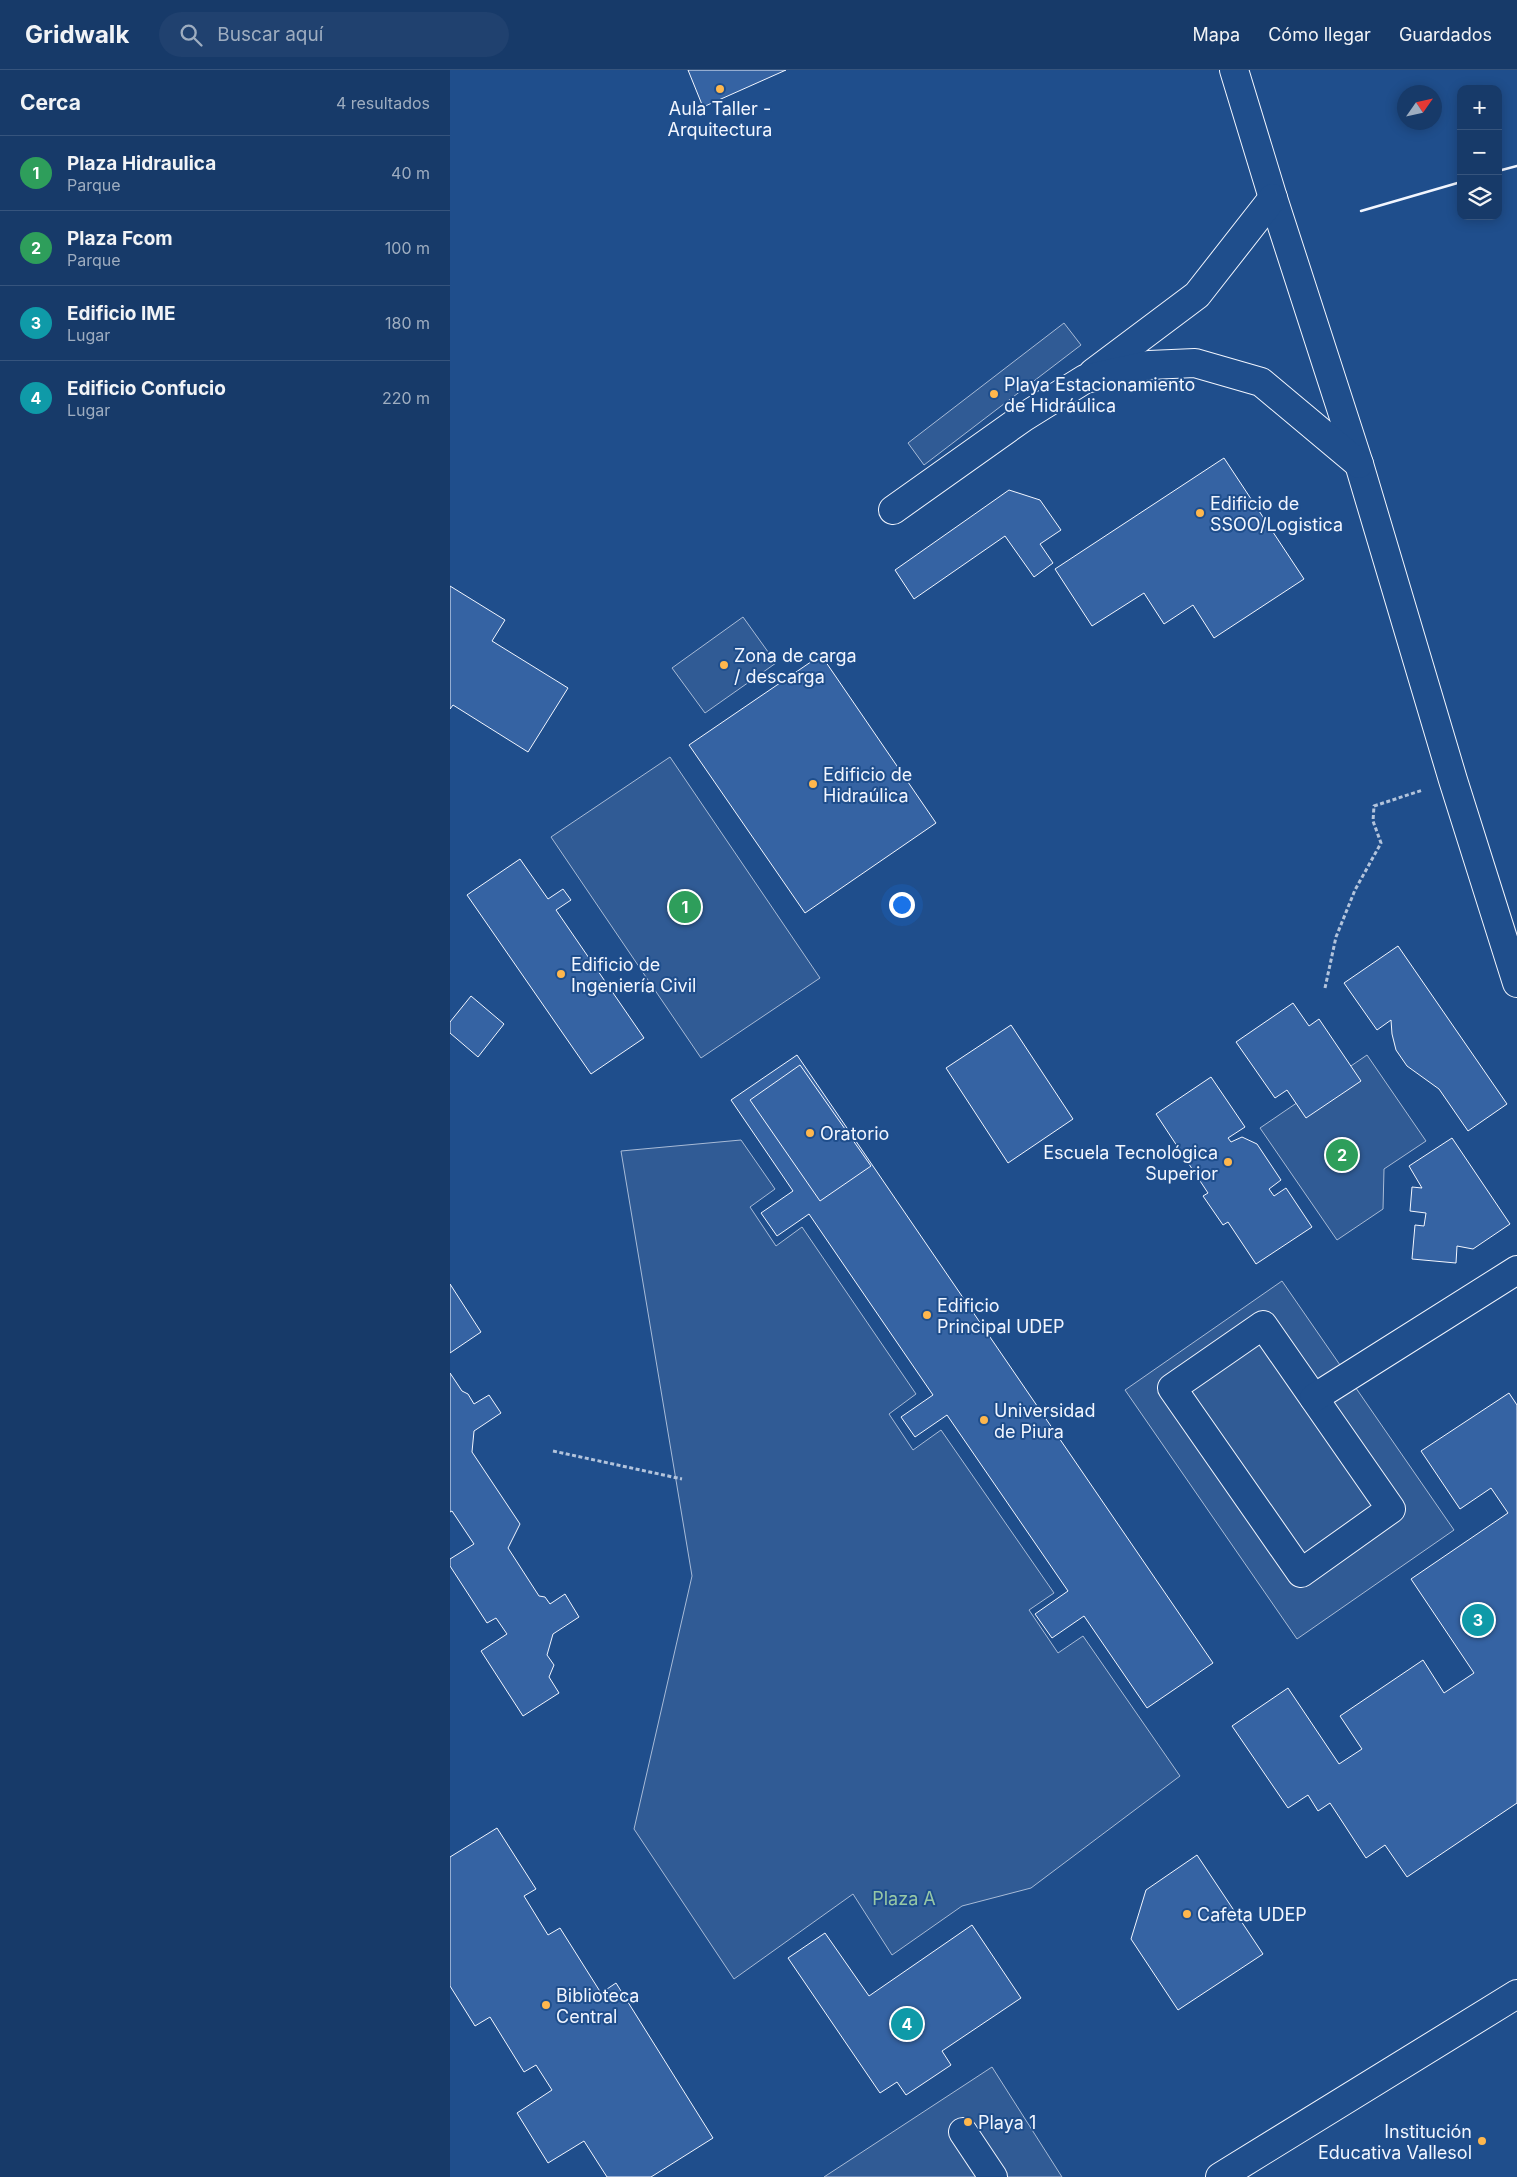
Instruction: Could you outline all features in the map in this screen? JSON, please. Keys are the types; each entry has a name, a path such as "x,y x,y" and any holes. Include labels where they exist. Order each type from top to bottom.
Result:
{"lane":[{"path":"1234,70 1273,198 1359,464 1453,780 1517,983"},
{"path":"893,510 1024,417 1086,379 1197,295 1273,198"},
{"path":"1086,379 1149,365 1195,364 1261,382 1359,464"},
{"path":"1314,1398 1517,1270"},
{"path":"1263,1325 1314,1398 1391,1509 1301,1572 1172,1388 1263,1325"},
{"path":"1220,2177 1517,1994"},
{"path":"963,2132 993,2177"}],"path":[{"path":"1325,988 1336,937 1355,890 1381,843 1373,822 1374,806 1423,790"},
{"path":"553,1451 682,1479"}],"shaded area":[{"name":"Playa Estacionamiento de Hidráulica","path":"1064,323 1081,345 924,465 908,443"},
{"name":"Zona de carga / descarga","path":"743,617 776,663 705,713 672,668"},
{"path":"670,757 820,978 701,1058 551,837"},
{"path":"1367,1055 1426,1141 1384,1169 1383,1209 1337,1240 1260,1128"},
{"path":"741,1140 775,1189 750,1207 776,1246 802,1227 916,1394 889,1414 913,1450 941,1430 1054,1593 1029,1610 1058,1653 1083,1636 1180,1776 1031,1888 962,1906 892,1955 853,1894 734,1979 634,1829 692,1576 621,1151"},
{"path":"1282,1281 1454,1530 1297,1639 1125,1390"},
{"name":"Playa 1","path":"992,2067 1062,2177 824,2177"}],"building":[{"name":"Aula Taller - Arquitectura","path":"688,70 786,70 703,107"},
{"name":"Edificio de SSOO/Logistica","path":"1224,458 1304,579 1214,638 1193,605 1164,624 1144,593 1092,626 1055,569"},
{"path":"1009,490 1040,500 1061,530 1040,544 1053,563 1034,577 1005,536 914,599 895,570"},
{"path":"450,586 505,620 492,641 568,688 528,752 453,705 450,709"},
{"name":"Edificio de Hidraúlica","path":"821,655 936,823 805,913 689,745"},
{"name":"Edificio de Ingeniería Civil","path":"520,859 548,899 563,889 571,900 556,910 644,1038 591,1074 467,895"},
{"path":"1398,946 1507,1104 1468,1131 1439,1089 1407,1066 1396,1050 1391,1020 1377,1030 1344,983"},
{"path":"471,996 504,1024 478,1057 450,1033 450,1022"},
{"path":"1293,1003 1309,1026 1319,1019 1361,1081 1306,1118 1287,1090 1275,1098 1236,1042"},
{"path":"1011,1025 1073,1119 1008,1163 946,1068"},
{"name":"Edificio Principal UDEP","path":"797,1055 1213,1663 1147,1708 1084,1616 1052,1638 1035,1614 1068,1591 947,1415 915,1437 901,1417 933,1395 809,1214 777,1236 761,1213 793,1191 731,1100"},
{"name":"Oratorio","path":"800,1065 871,1166 820,1201 750,1100"},
{"name":"Escuela Tecnológica Superior","path":"1211,1077 1245,1127 1228,1138 1231,1142 1242,1137 1257,1144 1281,1180 1269,1189 1274,1196 1286,1188 1312,1227 1256,1264 1228,1222 1223,1225 1203,1196 1208,1193 1156,1114"},
{"path":"1452,1138 1510,1224 1473,1249 1457,1246 1456,1263 1412,1259 1415,1225 1424,1226 1426,1213 1410,1211 1412,1187 1422,1188 1409,1166"},
{"path":"450,1284 481,1332 450,1353"},
{"path":"450,1373 462,1391 468,1394 474,1404 489,1395 501,1413 474,1431 472,1452 520,1524 508,1548 539,1596 545,1597 550,1604 565,1594 579,1617 553,1634 547,1655 554,1665 549,1677 559,1693 523,1716 481,1651 507,1634 496,1618 487,1623 450,1566 450,1559 474,1544 452,1511 450,1512"},
{"path":"1509,1393 1517,1405 1517,1803 1407,1877 1385,1845 1366,1858 1330,1803 1318,1811 1308,1795 1288,1808 1232,1726 1288,1688 1339,1764 1362,1749 1340,1716 1423,1660 1444,1693 1474,1673 1411,1579 1508,1513 1491,1488 1460,1509 1421,1451"},
{"name":"Biblioteca Central","path":"497,1828 536,1889 524,1896 548,1935 560,1928 601,1993 616,1983 713,2138 651,2177 607,2177 584,2141 548,2163 517,2113 552,2090 536,2065 524,2072 490,2017 475,2026 450,1986 450,1857"},
{"name":"Cafeta UDEP","path":"1197,1855 1263,1954 1178,2010 1131,1939 1146,1890"},
{"path":"972,1925 1021,1998 942,2051 951,2065 906,2095 897,2082 880,2093 788,1958 825,1933 869,1996"}],"wall":[{"path":"1502,170 1517,166"},
{"path":"1361,211 1457,183"}],"place":[{"name":"Aula Taller - Arquitectura","path":"720,89"},
{"name":"Playa Estacionamiento de Hidráulica","path":"994,394"},
{"name":"Edificio de SSOO/Logistica","path":"1200,513"},
{"name":"Zona de carga / descarga","path":"724,665"},
{"name":"Edificio de Hidraúlica","path":"813,784"},
{"name":"Plaza Hidraulica","path":"685,907"},
{"name":"Edificio de Ingeniería Civil","path":"561,974"},
{"name":"Oratorio","path":"810,1133"},
{"name":"Plaza Fcom","path":"1342,1155"},
{"name":"Escuela Tecnológica Superior","path":"1228,1162"},
{"name":"Edificio Principal UDEP","path":"927,1315"},
{"name":"Universidad de Piura","path":"984,1420"},
{"name":"Edificio IME","path":"1478,1620"},
{"name":"Cafeta UDEP","path":"1187,1914"},
{"name":"Biblioteca Central","path":"546,2005"},
{"name":"Edificio Confucio","path":"907,2024"},
{"name":"Playa 1","path":"968,2122"},
{"name":"Institución Educativa Vallesol","path":"1482,2141"}],"park label":[{"name":"Plaza A","path":"904,1898"}]}
